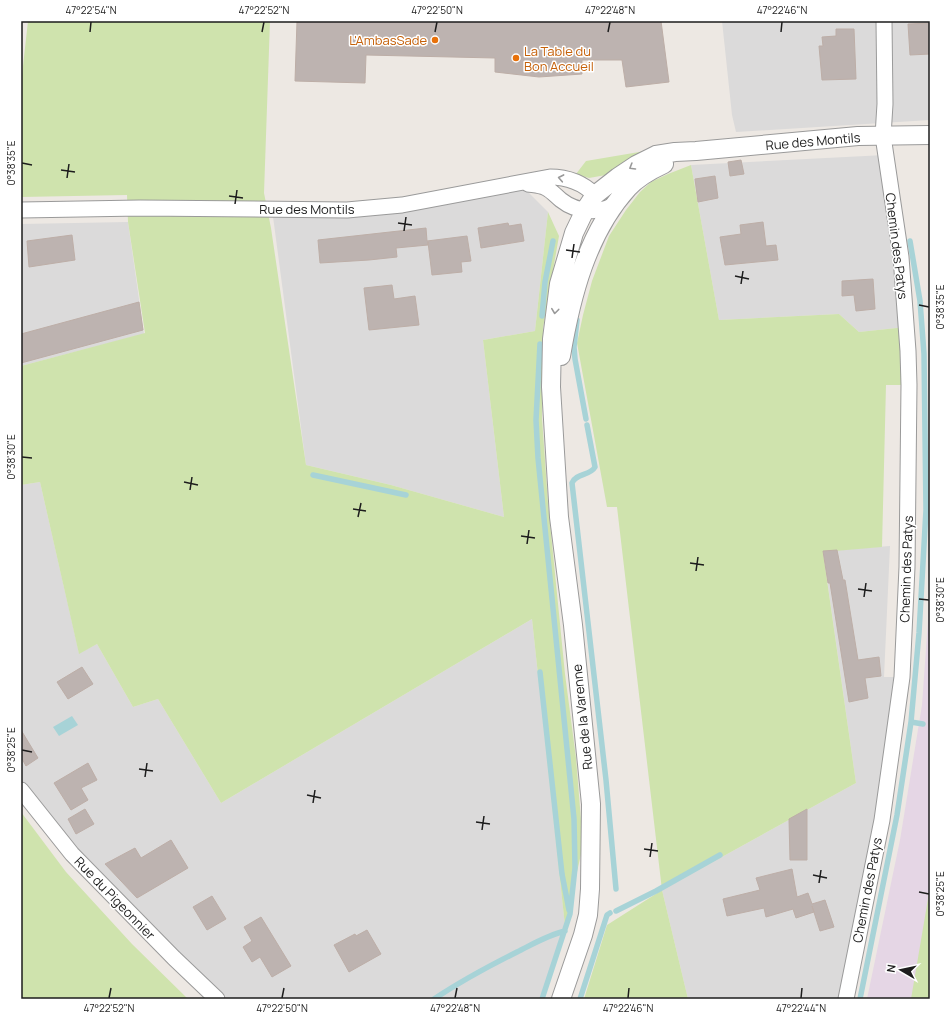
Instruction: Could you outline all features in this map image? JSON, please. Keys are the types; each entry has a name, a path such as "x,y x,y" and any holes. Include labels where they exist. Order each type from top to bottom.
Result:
{"street":[{"name":"Chemin des Patys","path":"846,999 882,820 902,676 907,574 909,385 901,257 883,136 885,104 884,21"},
{"name":"Rue des Montils","path":"591,205 618,177 636,165 656,155 675,152 858,136 930,135"},
{"name":"Rue des Montils","path":"519,183 546,188 560,200 568,204 613,206 629,187 639,178 673,159 696,151"},
{"name":"Rue des Montils","path":"21,210 140,208 347,210 402,205 550,177 557,177 588,188 591,205"},
{"name":"Rue de la Varenne","path":"554,432 558,373 570,309 584,264 595,240 620,198"},
{"name":"Rue des Montils","path":"560,200 569,213 573,224 574,233"},
{"name":"Rue de la Varenne","path":"561,999 583,935 588,914 590,889 590,804 573,625 559,517 551,387 552,339 558,284 574,233 591,205"},
{"path":"570,309 569,292 573,273 596,219 591,205"},
{"name":"Rue du Pigeonnier","path":"21,790 72,854 216,999"}],"shaded area":[{"path":"722,21 930,21 930,120 736,132 732,115"},
{"path":"885,155 906,327 859,332 839,314 719,320 691,165"},
{"path":"519,183 548,212 535,331 483,340 504,517 391,485 306,465 272,209 347,210"},
{"path":"128,222 144,334 21,366 21,224"},
{"path":"40,482 79,653 97,644 133,707 158,699 221,803 532,619 565,926 540,999 217,999 21,790 21,485"},
{"path":"890,546 884,677 902,677 846,999 688,999 662,890 856,783 823,551"},
{"path":"930,592 930,999 867,999 900,840 922,705"}],"green space":[{"path":"28,21 270,21 264,193 271,228 306,465 391,485 504,517 483,340 535,331 548,212 559,236 543,328 542,418 548,503 565,674 576,758 583,845 565,926 532,619 221,803 158,699 133,707 97,644 79,654 40,482 21,485 21,366 145,333 128,222 127,195 21,197 21,84"},
{"path":"651,150 606,175 589,178 576,174 586,161"},
{"path":"691,165 719,320 839,314 859,332 906,327 909,385 886,385 882,547 823,552 856,783 662,890 617,507 607,507 577,343 592,281 609,236 640,192 651,182"},
{"path":"21,812 66,872 132,944 188,999 21,999"},
{"path":"930,887 930,999 911,999"},
{"path":"662,890 688,999 584,999 607,925"}],"water":[{"path":"72,716 78,725 59,736 53,727"}],"building":[{"path":"297,21 661,21 669,82 626,87 622,60 582,60 582,74 539,77 495,72 495,58 366,55 365,83 295,81"},
{"path":"930,23 930,54 910,55 908,24"},
{"path":"836,29 854,29 856,79 822,80 819,46 823,46 822,37 836,36"},
{"path":"741,160 744,174 730,176 728,162"},
{"path":"715,176 718,198 698,202 695,179"},
{"path":"763,222 766,246 776,245 778,260 725,265 720,237 741,234 740,225"},
{"path":"508,223 509,226 521,224 524,241 481,248 478,228"},
{"path":"426,228 427,241 467,236 471,261 461,262 462,272 432,275 428,242 428,245 396,248 397,257 320,263 318,240"},
{"path":"72,235 75,260 29,267 27,241"},
{"path":"873,279 875,309 856,311 854,295 842,296 842,281"},
{"path":"392,285 394,299 415,296 419,325 369,330 364,288"},
{"path":"139,302 143,330 21,363 21,334"},
{"path":"837,550 843,580 845,580 858,660 879,657 881,676 865,678 868,698 849,702 830,583 828,583 823,551"},
{"path":"82,667 93,684 68,699 57,682"},
{"path":"21,730 38,758 26,766 21,757"},
{"path":"88,763 97,780 81,788 88,800 71,810 54,783"},
{"path":"85,809 94,824 76,834 68,819"},
{"path":"807,809 807,860 790,860 789,819"},
{"path":"171,840 188,868 137,898 105,864 135,848 141,858"},
{"path":"792,869 797,897 808,893 812,904 825,900 834,927 820,931 814,912 796,918 793,909 766,917 764,908 727,916 723,899 760,890 756,878"},
{"path":"212,896 226,919 207,930 193,907"},
{"path":"261,917 291,966 272,977 260,957 252,962 243,947 252,941 244,927"},
{"path":"367,930 381,954 349,972 334,945 355,934 356,936"}],"waterway":[{"path":"542,316 545,282 553,241"},
{"path":"910,241 920,301 924,354 926,510 919,633 911,722 923,724"},
{"path":"577,320 574,347 575,359 586,419"},
{"path":"540,344 536,420 538,458 574,819 575,868 570,914 542,999"},
{"path":"587,425 595,467 593,470 577,478 572,483 606,780 616,889"},
{"path":"313,475 406,495"},
{"path":"540,672 562,874 569,910"},
{"path":"860,999 897,815 911,722"},
{"path":"616,911 656,891 720,855"},
{"path":"580,999 607,915 610,913"},
{"path":"434,999 496,963 541,940 565,931"}],"place":[{"name":"L'AmbasSade","path":"435,40"},
{"name":"La Table du Bon Accueil","path":"516,58"}]}
